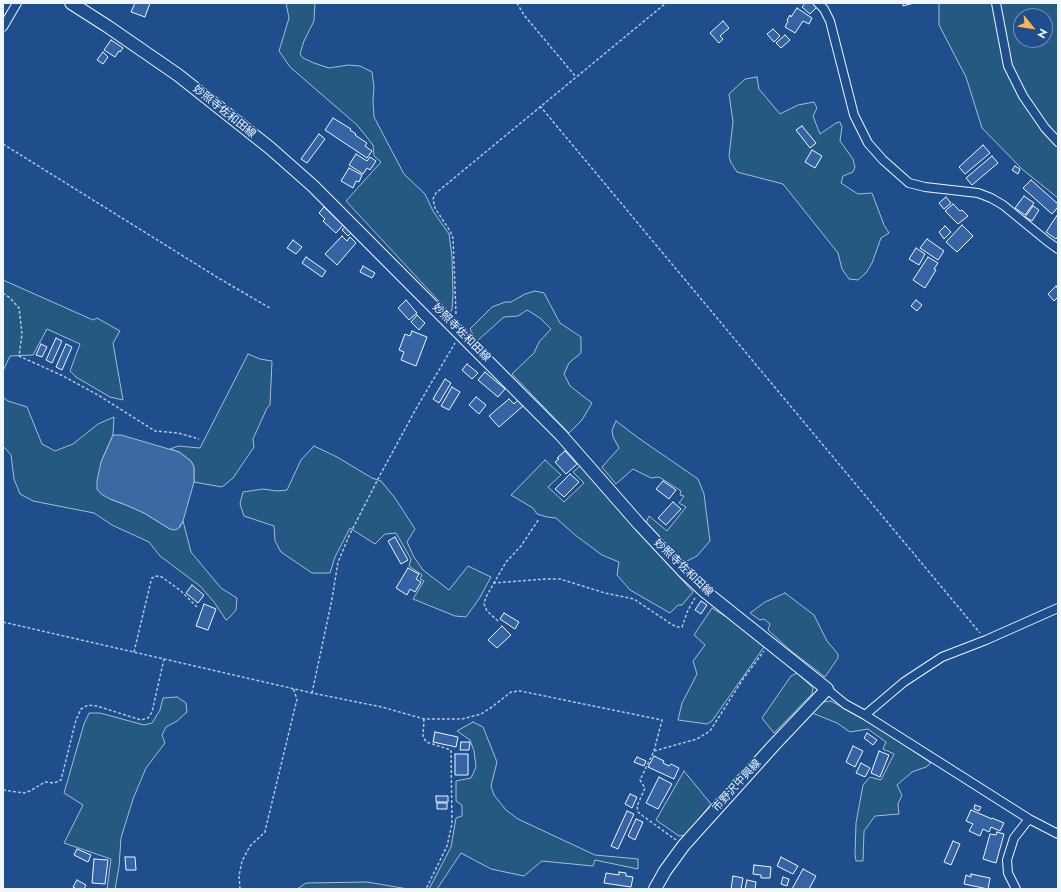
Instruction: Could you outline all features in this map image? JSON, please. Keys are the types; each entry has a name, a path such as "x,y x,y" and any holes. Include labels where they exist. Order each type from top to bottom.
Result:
{"main road":[{"name":"妙照寺佐和田線","path":"71,3 178,75 270,148 313,186 561,435 639,524 683,571 704,590 827,690"},
{"name":"市野沢中興線","path":"655,889 665,871 684,845 774,745 827,690"}],"street":[{"path":"3,27 18,3"},
{"path":"818,3 824,9 830,21 854,115 868,143 883,160 909,183 926,187 978,194 991,198 1003,205 1058,249"},
{"path":"996,3 996,10 1008,66 1023,96 1045,128 1058,142"},
{"path":"865,715 904,682 942,657 986,640 1058,608"},
{"path":"827,690 845,704 865,715 1029,819 1058,834"},
{"path":"1016,889 1008,872 1008,860 1014,838 1029,819"}],"path":[{"path":"517,3 524,15 576,77"},
{"path":"312,693 332,600 338,562 349,536 379,477 438,370 457,330 453,238 435,208 433,199 436,193 666,3"},
{"path":"540,106 986,640"},
{"path":"3,144 220,279 270,308"},
{"path":"3,293 19,308 22,334 19,356 61,375 98,395 155,431 199,439"},
{"path":"498,621 487,611 484,604 493,583 506,562 521,546 539,519"},
{"path":"134,652 152,578 157,576 162,577 181,591 198,608"},
{"path":"493,583 539,579 560,579 605,593 634,599 641,602 677,627 682,627 694,599 704,590"},
{"path":"3,622 312,693 382,707 424,719 462,719 480,714 492,708 511,692 520,691 662,720 654,751 640,780 645,788 637,806 638,812 684,845"},
{"path":"654,751 697,739 710,731 743,679 770,644"},
{"path":"3,790 24,793 44,782 54,783 61,780 76,720 81,709 88,705 97,706 141,720 148,718 152,712 164,659"},
{"path":"240,889 239,876 242,860 250,846 265,832 297,698 293,688"},
{"path":"424,719 424,736 426,742 451,750 452,802 452,824 447,846 426,889"}],"shaded area":[{"path":"286,3 315,3 314,21 304,41 300,54 303,58 329,68 348,65 360,66 372,72 374,87 374,117 404,174 425,194 433,211 449,234 452,257 453,295 452,310 449,312 346,201 381,162 374,156 373,145 357,125 290,67 279,51 289,18"},
{"path":"939,3 1058,3 1058,198 1023,170 982,128 966,77 939,25"},
{"path":"757,77 759,89 780,114 798,105 814,102 817,108 813,116 820,134 836,123 840,122 842,127 840,141 853,159 855,167 853,172 843,176 841,183 858,194 872,193 884,225 889,233 881,238 872,263 866,273 858,280 849,279 842,269 838,253 783,184 737,172 731,163 729,156 733,122 729,94 745,79"},
{"path":"3,280 93,320 97,318 120,331 113,343 123,400 110,397 76,377 70,371 80,344 47,329 33,355 10,356 3,371"},
{"path":"535,291 544,293 560,323 581,337 581,353 569,363 564,374 570,386 592,403 582,420 569,433 512,374 534,353 539,342 551,329 540,318 527,310 518,316 504,317 477,341 470,329 492,307 505,302 511,302 525,294"},
{"path":"248,354 260,359 272,361 270,405 267,408 253,439 254,447 233,478 222,487 194,482 194,467 191,461 179,452 170,449 178,446 200,448"},
{"path":"3,397 8,401 27,407 42,444 55,451 73,444 98,424 114,417 113,435 101,462 110,499 144,513 170,529 180,527 183,521 191,552 221,588 237,598 236,610 230,617 226,620 214,602 200,586 160,556 149,542 112,525 94,513 33,501 20,494 14,479 11,455 3,446"},
{"path":"616,421 698,479 704,494 710,541 697,556 685,562 646,523 649,516 667,531 686,507 679,503 684,496 680,495 681,491 659,477 651,478 633,469 616,484 602,467 619,448 613,437 612,430"},
{"path":"113,435 121,435 179,452 191,461 194,467 194,482 183,521 178,529 170,529 144,513 110,499 101,494 97,489 101,462"},
{"path":"314,446 337,457 372,478 381,481 395,498 415,529 407,542 414,557 423,570 449,590 468,566 491,577 479,599 466,617 455,616 413,599 424,581 420,579 422,575 409,566 411,559 396,533 385,534 375,544 350,528 335,557 330,573 312,573 281,552 275,541 274,526 244,516 240,504 243,492 263,489 277,491 287,490 301,460"},
{"path":"545,460 561,475 548,487 564,502 584,483 573,472 580,466 693,592 682,605 678,605 670,613 630,590 617,575 619,562 602,555 575,535 556,518 537,514 533,508 511,495"},
{"path":"785,593 814,615 827,641 838,654 838,658 825,677 790,650 768,630 770,624 764,619 760,620 750,613 765,602"},
{"path":"712,608 761,639 764,647 712,721 707,724 678,720 682,703 697,674 693,661 705,645 694,635"},
{"path":"797,673 813,688 812,694 774,733 762,718 791,676"},
{"path":"177,697 186,703 187,712 177,721 166,727 162,735 165,743 146,768 133,799 121,838 119,867 115,889 107,889 111,859 64,843 83,805 64,793 84,724 89,713 100,713 144,725 152,723 160,710 163,698"},
{"path":"831,701 884,731 931,763 926,767 912,772 897,785 902,795 898,804 899,814 875,816 864,831 863,861 856,861 855,855 856,823 863,785 870,777 881,780 894,754 883,749 886,742 868,729 850,732 837,723 812,713 823,702"},
{"path":"473,722 483,727 497,762 491,786 494,795 506,810 518,819 595,855 638,859 638,869 595,860 593,866 542,861 524,876 491,869 461,853 437,889 429,889 451,847 456,818 462,816 462,805 456,801 456,781 471,778 476,767 474,751 470,740 457,731"},
{"path":"684,771 711,804 686,835 679,836 656,820"},
{"path":"367,882 408,889 297,889 306,883"}],"building":[{"path":"135,3 150,3 145,17 131,12"},
{"path":"805,3 812,3 817,7 810,14 802,7"},
{"path":"903,3 914,3 903,6"},
{"path":"797,8 812,18 809,24 803,21 795,33 785,27 790,15 791,17"},
{"path":"723,21 729,28 720,36 723,39 719,43 710,33"},
{"path":"773,29 780,36 774,42 767,34"},
{"path":"785,35 790,40 781,48 776,43"},
{"path":"111,40 123,48 115,57 104,50"},
{"path":"103,52 108,57 103,64 97,60"},
{"path":"333,118 351,129 350,130 356,134 355,135 367,143 365,146 372,151 367,158 325,130"},
{"path":"802,126 816,143 810,148 796,130"},
{"path":"319,134 325,139 307,163 301,159"},
{"path":"983,145 990,153 965,174 959,167"},
{"path":"812,150 822,156 815,168 805,162"},
{"path":"356,154 367,161 370,157 376,161 370,170 367,168 363,174 349,165"},
{"path":"992,156 998,163 972,185 966,178"},
{"path":"1015,166 1020,169 1018,174 1012,170"},
{"path":"349,168 362,175 359,182 356,181 353,188 341,181"},
{"path":"1031,180 1058,204 1058,207 1052,214 1023,188"},
{"path":"1024,196 1034,203 1025,215 1015,208"},
{"path":"946,197 951,203 944,209 939,203"},
{"path":"953,204 968,216 958,224 945,211"},
{"path":"1033,206 1039,210 1032,221 1025,217"},
{"path":"324,207 343,225 336,233 323,221 325,219 319,213"},
{"path":"1058,214 1058,236 1056,239 1046,232"},
{"path":"962,225 973,236 957,252 946,242"},
{"path":"346,226 352,232 348,236 342,230"},
{"path":"945,226 951,232 944,239 939,232"},
{"path":"342,236 347,241 350,237 356,243 337,265 325,254"},
{"path":"927,239 944,251 938,260 920,248"},
{"path":"293,240 302,247 296,254 287,248"},
{"path":"916,248 925,254 919,265 909,259"},
{"path":"306,257 326,271 322,277 302,263"},
{"path":"928,257 938,263 934,269 936,270 925,288 913,280"},
{"path":"363,266 375,273 372,278 360,272"},
{"path":"1056,286 1058,289 1058,297 1054,301 1048,294"},
{"path":"406,300 417,313 409,320 398,308"},
{"path":"916,300 922,305 917,311 911,306"},
{"path":"417,315 425,323 419,330 411,322"},
{"path":"412,331 427,337 416,366 401,360 404,352 399,350 405,334 410,336"},
{"path":"56,338 62,341 52,363 46,360"},
{"path":"41,344 47,347 42,357 36,355"},
{"path":"66,344 72,347 62,370 56,367"},
{"path":"467,364 478,373 472,379 462,370"},
{"path":"485,372 505,389 498,397 478,380"},
{"path":"445,379 451,383 439,403 433,399"},
{"path":"452,387 460,392 449,410 441,406"},
{"path":"476,397 486,405 479,414 469,405"},
{"path":"509,399 514,404 518,400 523,406 499,427 489,416"},
{"path":"565,451 577,464 566,474 555,462 559,459 557,458"},
{"path":"570,474 579,482 564,497 555,489"},
{"path":"663,481 676,490 669,499 656,489"},
{"path":"673,502 681,509 666,525 658,518"},
{"path":"395,537 408,560 401,564 388,541"},
{"path":"408,568 419,574 416,579 421,582 415,592 410,589 407,595 396,588"},
{"path":"192,585 204,595 198,603 186,593"},
{"path":"701,601 707,605 701,614 695,610"},
{"path":"204,604 216,609 208,630 196,626"},
{"path":"504,613 519,622 515,629 500,619"},
{"path":"502,626 511,635 497,648 488,640"},
{"path":"435,732 458,737 456,747 433,742"},
{"path":"867,733 877,740 873,745 864,738"},
{"path":"461,742 470,742 469,750 460,750"},
{"path":"853,746 863,751 855,767 846,762"},
{"path":"879,751 889,755 880,777 871,773"},
{"path":"455,754 468,754 468,775 455,775"},
{"path":"654,756 664,761 663,763 669,766 671,764 679,768 674,779 648,767"},
{"path":"637,757 646,761 644,766 634,762"},
{"path":"861,763 870,768 865,777 856,773"},
{"path":"659,777 672,784 658,809 646,803"},
{"path":"630,794 637,797 632,808 625,804"},
{"path":"436,796 448,796 448,802 436,802"},
{"path":"437,803 447,803 447,809 437,809"},
{"path":"975,805 981,807 979,811 974,809"},
{"path":"971,810 1004,823 1000,831 991,827 989,832 983,829 980,836 969,831 973,824 966,821"},
{"path":"627,811 634,814 618,849 611,846"},
{"path":"636,819 643,822 635,840 628,836"},
{"path":"997,832 1004,834 996,863 983,859 990,834 996,835"},
{"path":"953,841 960,844 951,865 944,862"},
{"path":"77,849 91,855 88,862 74,855"},
{"path":"125,857 135,857 136,870 126,870"},
{"path":"781,857 798,866 793,874 777,866"},
{"path":"94,859 108,860 105,884 92,883"},
{"path":"754,865 771,867 770,878 761,878 761,875 753,874"},
{"path":"803,869 816,876 809,889 792,889"},
{"path":"619,872 626,873 626,876 633,877 631,887 604,883 606,873 619,875"},
{"path":"971,874 990,878 988,889 964,884 966,875 971,877"},
{"path":"733,876 743,878 741,889 731,889"},
{"path":"783,877 789,879 787,886 781,884"},
{"path":"77,880 86,885 84,889 77,889 73,887"},
{"path":"747,880 756,882 755,889 745,889"}]}
